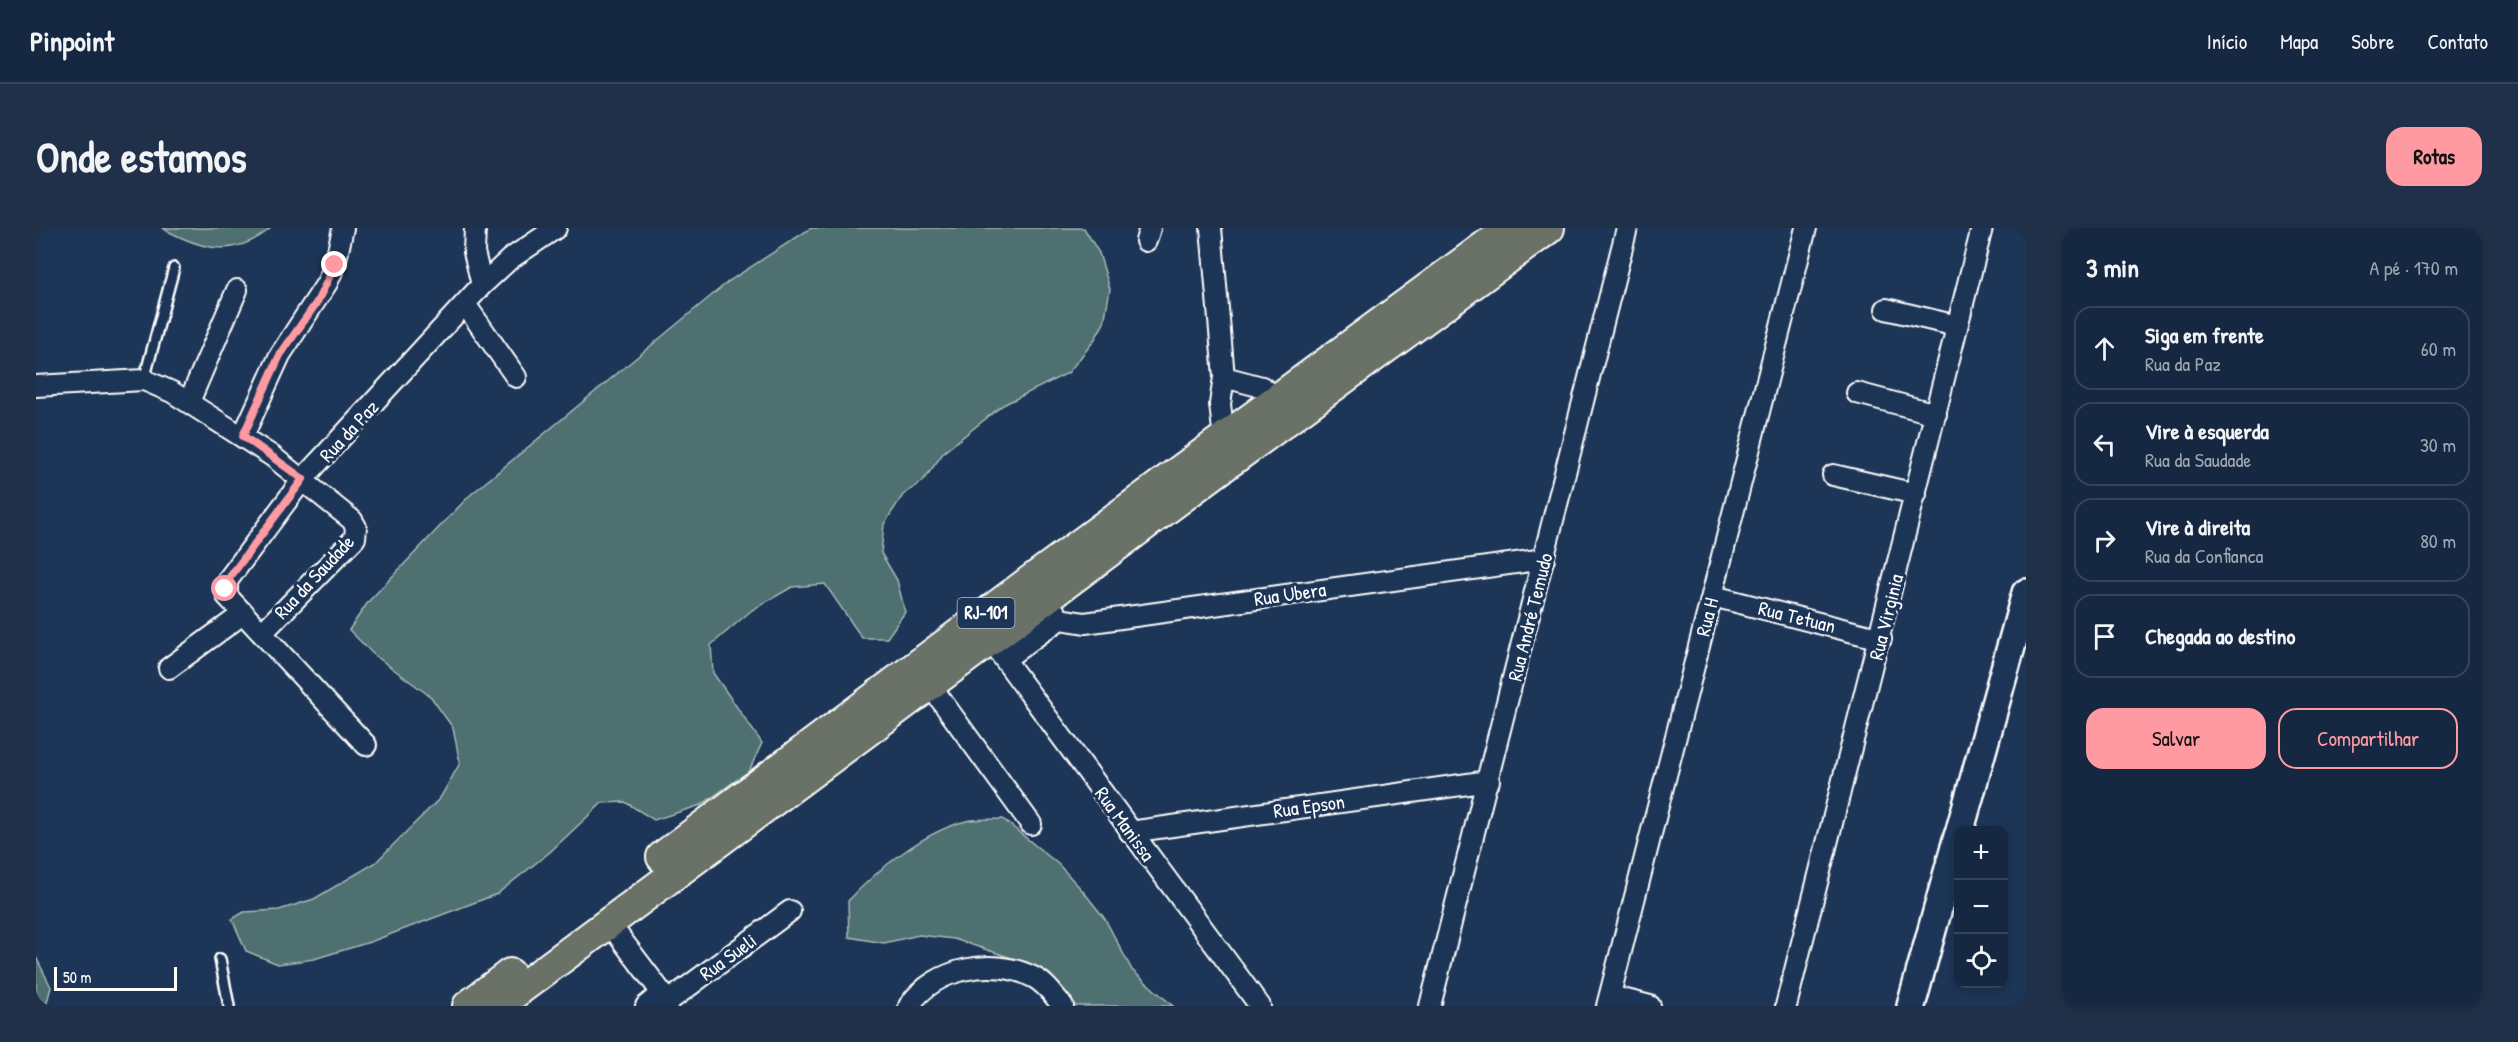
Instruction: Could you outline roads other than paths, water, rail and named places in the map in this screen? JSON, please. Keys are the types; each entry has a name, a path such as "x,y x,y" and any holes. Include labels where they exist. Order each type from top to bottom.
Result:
{"main road":[{"name":"RJ-101","path":"468,1006 756,785 1510,228"},
{"name":"RJ-101","path":"497,1006 930,685 998,650 1549,228"},
{"path":"1961,826 2025,601"},
{"path":"1911,1006 1954,854"}],"street":[{"path":"243,436 280,355 327,283 335,265 343,228"},
{"path":"475,228 474,252 482,285"},
{"name":"Rua da Paz","path":"366,745 227,596 227,581 303,479 482,285 510,259 556,228"},
{"path":"1211,228 1224,377 1220,404 1224,439"},
{"name":"Rua André Temudo","path":"1430,1006 1489,781 1627,228"},
{"name":"Rua H","path":"1609,1001 1806,228"},
{"name":"Rua Virginia","path":"1786,1006 1881,639 1982,228"},
{"path":"189,402 237,290"},
{"path":"465,304 516,377"},
{"path":"1886,309 1957,326"},
{"path":"1224,377 1262,387 1278,399"},
{"name":"Rua da Saudade","path":"36,386 144,380 189,402 243,436 303,479 352,520 357,533 351,543 263,632"},
{"path":"1857,393 1936,414"},
{"path":"1833,475 1916,494"},
{"name":"Rua Ubera","path":"1053,609 1085,623 1544,559"},
{"name":"Rua Tetuan","path":"1713,596 1881,639"},
{"path":"169,668 244,613"},
{"name":"Rua Manissa","path":"998,650 1260,1006"},
{"path":"930,685 1031,824"},
{"name":"Rua Epson","path":"1130,832 1489,781"},
{"name":"Rua Sueli","path":"646,1006 665,1001 790,911"},
{"path":"609,923 665,1001"},
{"path":"909,1006 920,993 947,976 992,965 1012,968 1036,978 1063,1006"},
{"path":"1609,1001 1650,1006"}],"lane":[{"path":"144,380 174,268"},
{"path":"220,959 229,1006"}]}
